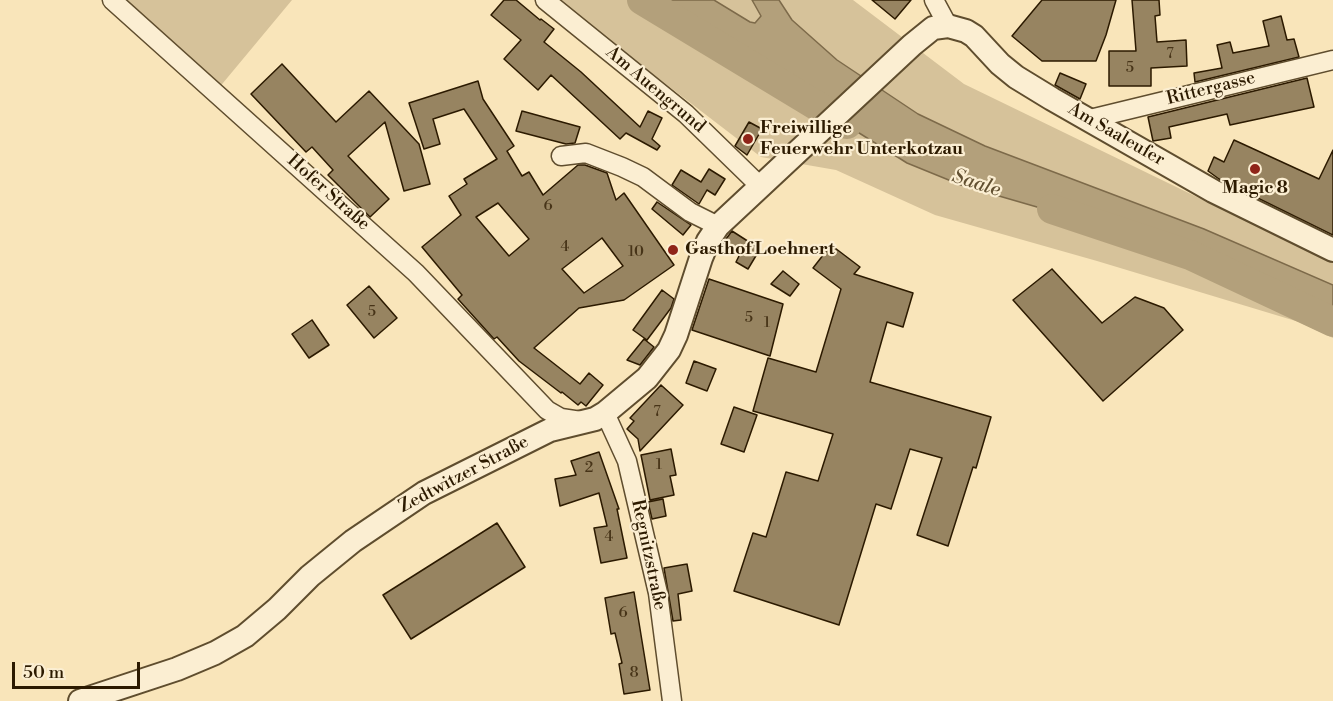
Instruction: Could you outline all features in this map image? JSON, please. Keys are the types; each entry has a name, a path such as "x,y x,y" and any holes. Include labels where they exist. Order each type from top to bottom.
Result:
{"street":[{"name":"Hofer Straße","path":"112,0 416,273 547,410 561,418 595,417"},
{"name":"Am Auengrund","path":"545,0 686,114 761,187"},
{"path":"933,1 948,26"},
{"name":"Zedtwitzer Straße","path":"80,701 177,669 235,642 277,609 310,576 353,541 424,493 549,430 595,417 647,378 669,350 701,258 718,226 912,45 933,28 948,26"},
{"name":"Am Saaleufer","path":"948,26 974,36 1000,64 1016,77 1213,191 1333,250"},
{"name":"Rittergasse","path":"1090,119 1333,60"},
{"path":"561,156 586,153 622,166 643,177 690,212 718,226"},
{"name":"Hofer Straße","path":"533,396 541,411 542,420 535,437"},
{"name":"Regnitzstraße","path":"595,417 627,461 658,592 672,701"}],"shaded area":[{"path":"119,0 292,0 218,89"},
{"path":"556,0 647,0 907,163 961,185 1189,251 1333,312 1333,338 1299,322 935,215 836,170 761,157"},
{"path":"714,0 752,0 761,14 760,20 755,23 750,22"},
{"path":"779,0 853,0 964,84 1333,263 1333,285 1204,229 985,146 918,114 837,60 792,20"}],"water":[{"path":"647,0 714,0 755,23 761,16 752,0 779,0 792,20 837,60 918,114 985,146 1204,229 1333,285 1333,311 1189,251 961,185 907,163"}],"building":[{"path":"504,0 516,0 554,29 544,42 581,72 640,127 648,111 662,118 652,139 660,146 657,150 626,133 620,139 551,75 538,90 504,59 521,40 491,15"},
{"path":"872,0 911,0 895,19"},
{"path":"1042,0 1116,0 1096,61 1042,61 1012,36"},
{"path":"1132,0 1159,0 1160,15 1155,16 1157,42 1186,40 1187,66 1151,68 1151,86 1109,86 1109,51 1136,51"},
{"path":"1281,16 1287,40 1294,39 1299,57 1195,82 1194,73 1222,68 1217,45 1230,42 1233,53 1269,46 1263,21"},
{"path":"282,64 336,122 369,91 419,144 430,184 404,191 385,122 348,156 389,199 370,217 328,175 333,170 312,147 306,152 251,94"},
{"path":"1060,73 1086,84 1080,99 1055,85"},
{"path":"1307,78 1314,107 1230,125 1227,114 1169,127 1171,138 1153,141 1148,117"},
{"path":"478,81 483,99 514,146 507,151 522,176 529,172 543,195 578,165 585,165 607,173 616,200 624,193 674,265 624,300 579,308 534,348 580,384 589,373 603,385 586,406 581,402 578,405 561,393 519,361 497,337 494,339 458,299 462,295 422,247 461,215 449,196 467,184 464,179 497,159 464,109 433,119 440,144 424,149 409,103","holes":["498,203 529,239 509,256 476,217","602,238 623,266 584,293 562,269"]},
{"path":"522,111 580,127 575,143 566,144 516,131"},
{"name":"Freiwillige Feuerwehr Unterkotzau","path":"749,122 762,129 747,155 735,146"},
{"path":"1234,140 1319,179 1333,150 1333,235 1219,179 1208,171 1214,157 1224,162"},
{"path":"709,169 725,179 715,195 707,190 699,204 672,185 681,170 701,182"},
{"path":"657,202 691,225 683,235 652,209"},
{"path":"732,231 760,249 748,269 736,262 740,254 723,243"},
{"path":"831,245 860,267 854,274 913,293 903,327 887,322 870,382 991,417 976,468 973,467 948,546 917,535 942,458 910,449 891,509 876,504 839,625 734,591 753,533 766,537 786,472 818,481 833,434 753,411 768,358 816,372 841,289 813,268"},
{"path":"1052,269 1102,323 1135,297 1164,308 1183,330 1103,401 1013,300"},
{"path":"783,271 799,284 790,296 771,284"},
{"path":"709,279 783,304 770,356 692,330"},
{"path":"369,286 397,318 374,338 347,305"},
{"path":"662,290 674,299 671,308 647,340 633,330"},
{"path":"312,320 329,345 309,358 292,334"},
{"path":"644,339 654,347 640,365 627,360"},
{"path":"694,361 716,369 707,391 686,383"},
{"path":"661,385 683,405 640,451 638,439 627,429 634,421 630,418"},
{"path":"734,407 757,415 744,452 721,444"},
{"path":"671,449 676,475 670,476 674,495 650,500 641,455"},
{"path":"599,452 619,509 617,509 627,558 601,563 594,528 607,526 599,493 560,506 555,479 576,475 571,461"},
{"path":"663,499 666,516 652,519 648,502"},
{"path":"497,523 525,567 411,639 383,595"},
{"path":"687,564 692,591 678,594 681,620 673,621 664,568"},
{"path":"634,592 650,690 624,694 619,664 622,663 615,633 611,634 605,598"}],"waterway":[{"name":"Saale","path":"642,0 847,124"},
{"name":"Saale","path":"1052,209 1190,255 1333,322"}],"place":[{"name":"Freiwillige Feuerwehr Unterkotzau","path":"748,139"},
{"name":"Magic 8","path":"1255,169"},
{"name":"Gasthof Loehnert","path":"673,250"}]}
